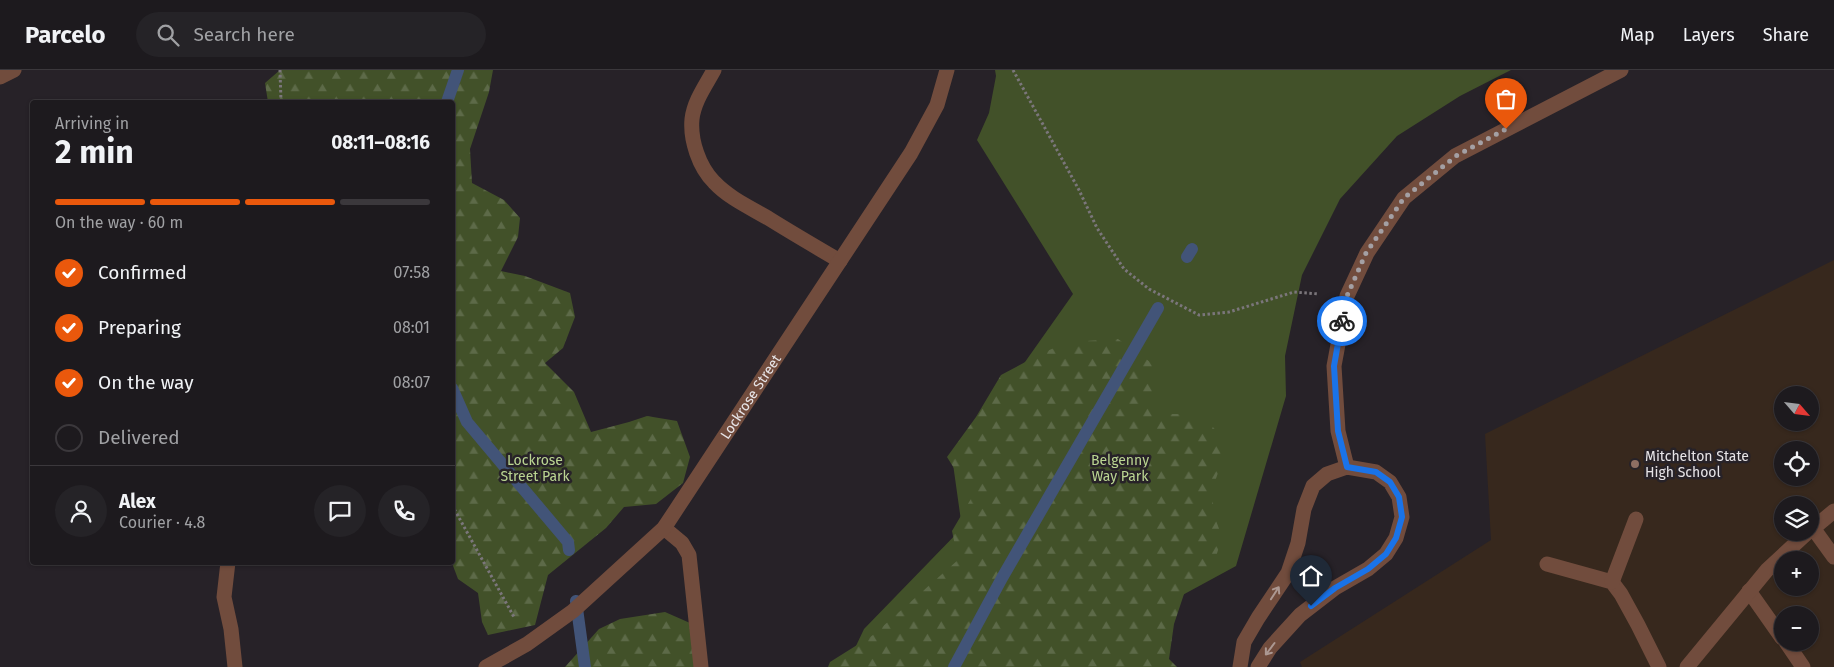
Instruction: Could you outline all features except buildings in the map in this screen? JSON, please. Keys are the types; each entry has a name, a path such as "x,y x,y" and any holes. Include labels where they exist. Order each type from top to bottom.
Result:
{"street":[{"path":"0,77 14,70"},
{"path":"714,70 698,100 692,117 692,132 696,148 712,180 728,195 840,262"},
{"name":"Lockrose Street","path":"486,667 527,644 574,611 664,528 911,154 937,105 947,70"},
{"path":"1347,467 1338,431 1334,366 1347,296 1366,253 1404,198 1456,156 1621,70"},
{"path":"1240,667 1244,642 1288,573 1298,543 1304,509 1313,486 1327,474 1347,467 1376,472 1390,482 1399,497 1402,517 1396,538 1386,554 1368,569 1335,588 1300,615 1270,648 1258,667"},
{"path":"1819,523 1834,511"},
{"path":"1612,582 1636,519"},
{"path":"664,528 682,543 689,555 701,667"},
{"path":"1819,539 1834,557"},
{"path":"1688,667 1767,570 1799,541"},
{"path":"1548,564 1612,582 1621,594 1659,667"},
{"path":"228,565 224,597 235,667"},
{"path":"1749,591 1774,627"},
{"path":"1792,651 1803,667"}],"path":[{"path":"280,70 281,100"},
{"path":"1013,70 1080,190 1097,228 1124,268 1148,289 1199,315 1229,312 1294,292 1347,296"},
{"path":"455,511 527,644"}],"shaded area":[{"name":"Mitchelton State High School","path":"1834,260 1834,667 1302,667 1300,662 1491,540 1485,434"}],"green space":[{"name":"Lockrose Street Park","path":"280,70 493,70 489,92 470,149 472,183 504,200 520,218 518,237 501,271 525,276 570,293 575,317 563,348 545,363 574,392 591,432 647,416 677,421 690,457 683,483 656,504 624,507 606,528 548,575 535,625 488,635 482,622 478,593 458,579 453,565 455,565 455,100 268,100 265,83"},
{"name":"Belgenny Way Park","path":"995,70 1511,70 1460,96 1397,136 1340,199 1302,275 1285,356 1286,396 1236,566 1120,629 846,667 864,629 962,528 953,464 1073,294 977,140 989,113 996,76"},
{"path":"1118,339 1153,364 1157,382 1156,405 1169,414 1192,414 1214,428 1221,445 1220,467 1212,490 1214,515 1222,537 1211,573 1188,582 1174,624 1169,659 1177,667 828,667 830,662 873,635 958,560 952,531 972,497 947,457 976,417 1001,375 1042,353 1069,342"},
{"path":"665,612 690,623 697,667 565,667 599,629 620,619"}],"waterway":[{"path":"448,100 458,70"},
{"path":"1187,257 1192,249"},
{"path":"954,667 1002,578 1158,308"},
{"path":"455,395 467,422 568,542 569,550"},
{"path":"576,601 585,667"}],"way so far":[{"path":"1342,321 1347,296 1366,253 1404,198 1456,156 1506,129"}],"place":[{"name":"Mitchelton State High School","path":"1635,464"}],"route":[{"path":"1311,606 1335,588 1368,569 1386,554 1396,538 1402,517 1399,497 1390,482 1376,472 1363,468 1347,467 1338,431 1334,366 1342,321"}]}
